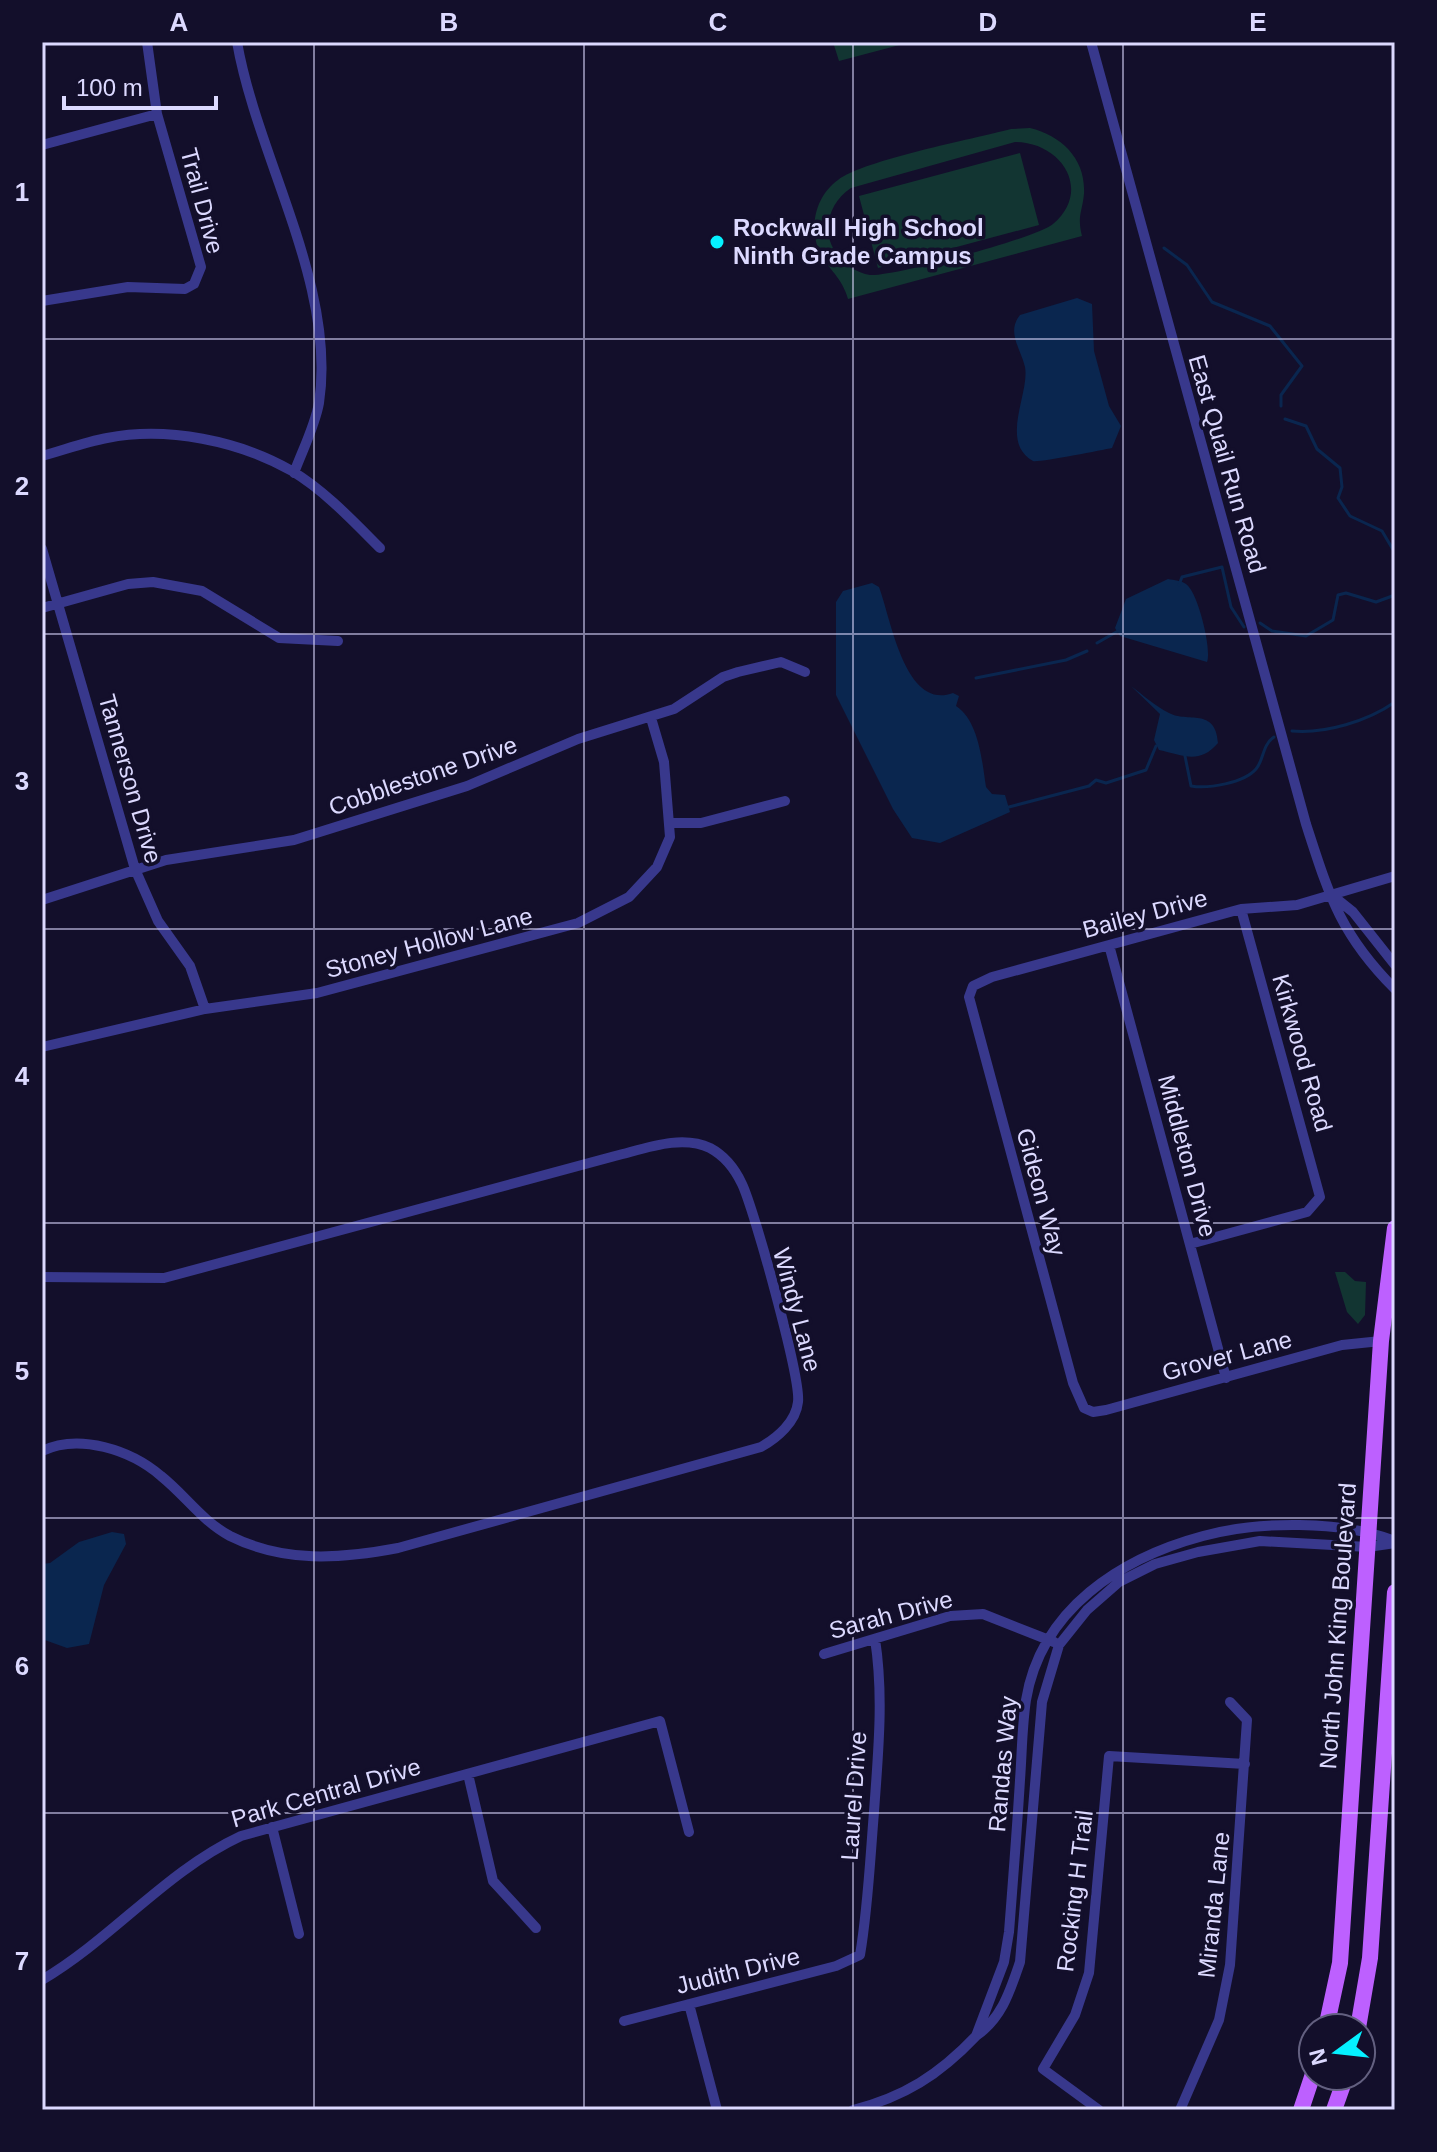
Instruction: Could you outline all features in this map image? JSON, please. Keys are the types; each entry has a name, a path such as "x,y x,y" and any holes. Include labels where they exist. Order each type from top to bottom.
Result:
{"main road":[{"name":"North John King Boulevard","path":"1329,2012 1340,1963 1381,1341 1395,1228"},
{"path":"1361,2012 1370,1958 1395,1592"}],"street":[{"name":"Trail Drive","path":"42,301 128,287 185,289 199,277 201,267 157,114 147,42"},
{"path":"237,42 245,88 313,299 322,355 319,406 294,473"},
{"name":"East Quail Run Road","path":"1091,42 1287,762 1340,921 1357,947 1395,989"},
{"path":"42,145 157,114"},
{"path":"42,456 110,437 174,435 234,448 294,473 329,499 380,548"},
{"name":"Tannerson Drive","path":"42,549 135,869 158,921 190,966 205,1009"},
{"path":"42,608 128,584 153,582 202,591 279,638 338,641"},
{"name":"Cobblestone Drive","path":"42,900 166,860 294,840 467,786 578,739 651,718 684,704 723,677 738,672 781,662 805,672"},
{"name":"Stoney Hollow Lane","path":"42,1047 205,1009 317,993 578,923 629,897 657,867 670,837 664,762 651,718"},
{"path":"670,823 701,823 785,801"},
{"name":"Bailey Drive","path":"973,986 1241,909 1297,905 1395,876"},
{"name":"East Quail Run Road","path":"1331,895 1353,912 1395,965"},
{"name":"Kirkwood Road","path":"1190,1244 1307,1212 1315,1207 1320,1197 1241,909"},
{"name":"Middleton Drive","path":"1109,945 1226,1378"},
{"name":"Gideon Way","path":"973,986 970,1007 1073,1383 1084,1408"},
{"name":"Windy Lane","path":"42,1277 164,1278 615,1156 689,1142 723,1157 743,1186 790,1356 799,1401 792,1419 779,1435 761,1447 398,1548 352,1557 318,1558 282,1553 229,1535 185,1502 163,1477 126,1455 74,1442 42,1451"},
{"name":"Grover Lane","path":"1084,1408 1093,1412 1106,1410 1342,1345 1381,1341"},
{"name":"Randas Way","path":"976,2036 1004,1962 1026,1698 1054,1643 1084,1595 1102,1579 1157,1549 1257,1526 1395,1542"},
{"name":"Randas Way","path":"853,2110 894,2099 950,2064 976,2036 993,2024 1010,1991 1020,1962 1042,1702 1054,1643 1094,1602 1119,1582 1155,1564 1260,1541 1368,1539"},
{"name":"Sarah Drive","path":"824,1654 950,1616 983,1614 1054,1643"},
{"name":"Laurel Drive","path":"860,1955 866,1922 879,1747 881,1676 875,1639"},
{"name":"Miranda Lane","path":"1180,2110 1215,2033 1230,1965 1247,1720 1230,1702"},
{"name":"Park Central Drive","path":"42,1980 66,1966 189,1865 241,1836 660,1721 689,1832"},
{"name":"Rocking H Trail","path":"1099,2110 1043,2069 1075,2015 1089,1973 1109,1756 1245,1764"},
{"path":"468,1774 493,1881 536,1928"},
{"path":"272,1827 299,1934"},
{"name":"Judith Drive","path":"624,2021 836,1966 860,1955"},
{"path":"689,2004 717,2110"}],"green space":[{"path":"833,42 911,42 839,61"},
{"path":"1030,128 1042,132 1062,143 1076,160 1084,181 1080,219 1082,236 848,299 840,281 820,254 815,235 816,212 822,197 832,185 851,172 871,165 1011,129","holes":["1015,142 1031,144 1058,159 1071,183 1065,211 1053,224 964,256 884,274 870,275 857,271 846,264 833,248 828,233 829,219 839,199 851,188"]},
{"path":"1020,153 1039,225 878,268 859,196"},
{"path":"1335,1272 1345,1272 1355,1281 1366,1282 1365,1315 1358,1324 1347,1312"}],"water":[{"path":"1077,298 1092,304 1094,351 1109,406 1121,426 1112,448 1033,461 1023,453 1018,442 1025,367 1014,328 1020,315"},
{"path":"1168,579 1180,581 1191,589 1206,634 1207,662 1120,636 1115,628 1126,599"},
{"path":"872,583 879,587 902,659 912,676 923,689 937,695 953,693 959,696 956,706 975,731 986,787 992,794 1005,795 1010,812 940,843 912,838 893,809 836,695 836,602 843,591"},
{"path":"1131,686 1169,713 1206,720 1216,732 1218,743 1204,754 1190,757 1159,750 1154,740 1160,714"},
{"path":"112,1532 124,1534 126,1544 104,1585 89,1644 67,1648 42,1639 42,1564 50,1563 79,1542"}],"waterway":[{"path":"1164,248 1187,265 1212,302 1270,326 1302,366 1281,395 1281,406"},
{"path":"1285,419 1306,426 1317,449 1340,468 1342,487 1338,498 1350,516 1382,531 1395,553"},
{"path":"1179,585 1182,577 1222,567 1231,607 1244,627"},
{"path":"1260,623 1272,631 1306,636 1333,620 1338,595 1346,593 1376,602 1395,595"},
{"path":"1097,643 1118,631"},
{"path":"976,678 1066,660 1087,651"},
{"path":"1292,731 1346,725 1395,702"},
{"path":"1185,756 1191,786 1225,784 1243,778 1256,769 1267,744 1274,737"},
{"path":"1009,807 1089,786 1096,780 1106,783 1146,770 1156,746"}],"place":[{"name":"Rockwall High School Ninth Grade Campus","path":"717,242"}]}
